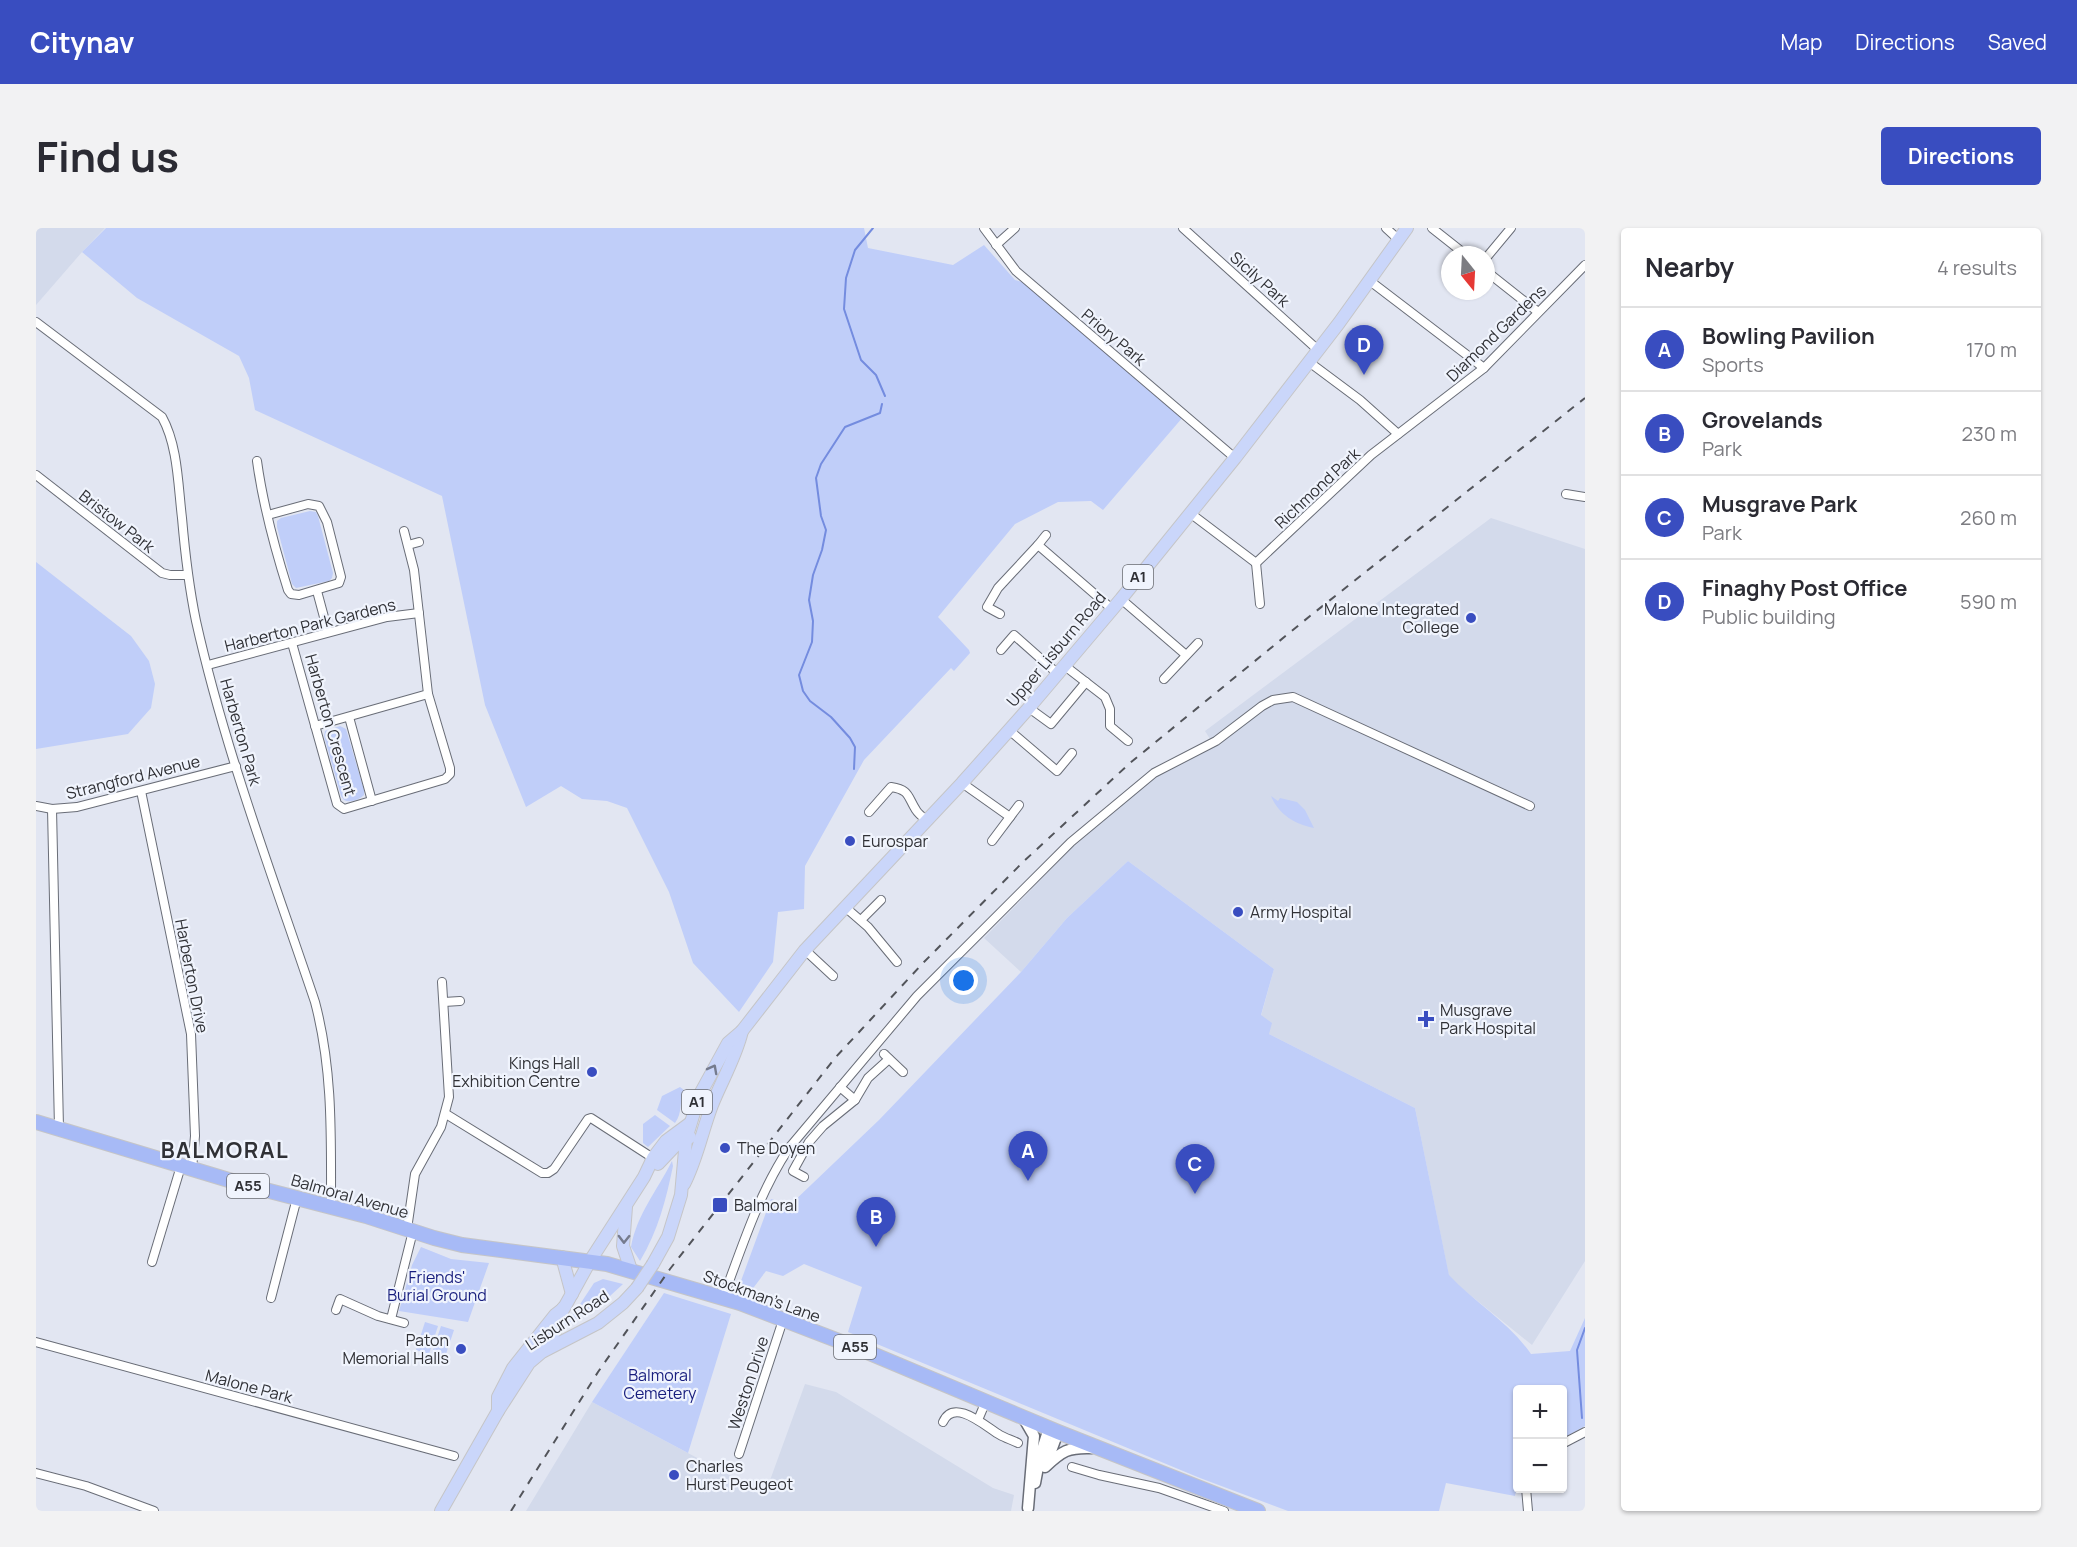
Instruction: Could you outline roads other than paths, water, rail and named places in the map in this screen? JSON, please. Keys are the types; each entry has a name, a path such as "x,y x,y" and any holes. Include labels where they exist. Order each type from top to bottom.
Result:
{"highway":[{"name":"Balmoral Avenue","path":"36,1122 186,1168 331,1206 462,1245 590,1261"},
{"name":"Stockman's Lane","path":"590,1261 631,1270 723,1298 783,1320 865,1351 1053,1430 1258,1511"}],"main road":[{"name":"Upper Lisburn Road","path":"845,907 962,783 1121,599 1310,362 1407,228"},
{"name":"Lisburn Road","path":"683,1185 682,1167 689,1124 699,1096 716,1062 728,1043 742,1031 805,950 845,907"},
{"name":"Lisburn Road","path":"441,1511 526,1367 542,1352 598,1323 619,1306 637,1288 653,1264 668,1237 683,1185 691,1170 712,1106 738,1049 742,1031"},
{"name":"A1","path":"656,1160 695,1133 704,1109 712,1106"},
{"name":"A1","path":"542,1352 560,1323 564,1308 590,1261 666,1141 689,1124"},
{"path":"626,1206 623,1246 631,1270"},
{"path":"562,1257 572,1294"},
{"name":"A1","path":"498,1411 498,1397 513,1368 555,1315 564,1308"}],"street":[{"name":"Priory Park","path":"984,228 1016,271 1235,458"},
{"path":"996,245 1015,228"},
{"name":"Sicily Park","path":"1184,228 1318,350"},
{"path":"1386,228 1399,240"},
{"path":"1432,228 1455,246"},
{"path":"1495,247 1510,228"},
{"name":"Diamond Gardens","path":"1398,434 1484,368 1585,265"},
{"path":"1495,278 1538,312"},
{"path":"1370,281 1484,368"},
{"name":"Harberton Park","path":"36,322 162,417 170,431 187,575 208,665 236,766 322,1027 327,1053 332,1137 331,1206"},
{"path":"1310,362 1360,400 1398,434"},
{"name":"Richmond Park","path":"1256,563 1330,492 1398,434"},
{"path":"257,461 260,487 288,590 295,595 317,591 339,583 341,579 327,522 319,506 308,504 268,516"},
{"name":"Bristow Park","path":"36,475 162,573 187,575"},
{"path":"1566,494 1585,497"},
{"path":"1190,513 1256,563 1260,604"},
{"path":"315,726 428,694 414,570 404,531"},
{"path":"1000,614 987,607 998,588 1046,535"},
{"path":"408,545 419,543"},
{"path":"1038,545 1112,609"},
{"path":"317,591 328,632"},
{"path":"1121,599 1186,655"},
{"name":"Harberton Park Gardens","path":"208,665 387,617 419,614"},
{"path":"1001,650 1014,635 1061,670 1086,682 1105,697 1110,709 1110,726 1128,741"},
{"name":"Harberton Crescent","path":"292,642 337,804 344,809 445,779 450,774 428,694"},
{"path":"1164,679 1198,643"},
{"path":"1029,708 1051,724 1086,682"},
{"path":"723,1298 775,1169 789,1148 917,996 1071,842 1154,773 1216,741 1262,706 1274,700 1293,697 1530,806"},
{"path":"349,717 372,801"},
{"path":"1009,730 1057,771 1072,753"},
{"name":"Strangford Avenue","path":"36,806 52,809 76,807 236,766"},
{"path":"962,783 1010,817"},
{"path":"869,812 891,787 906,792 917,812 927,821"},
{"name":"Harberton Drive","path":"141,791 190,1034 195,1136 186,1168 152,1262"},
{"path":"992,842 1019,805"},
{"path":"52,809 59,1128"},
{"path":"861,920 881,900"},
{"path":"845,907 861,920 897,962"},
{"path":"805,950 833,976"},
{"path":"391,1320 410,1230 415,1174 435,1140 446,1114 450,1086 442,982"},
{"path":"444,1002 460,1001"},
{"path":"804,1178 793,1171 809,1142 823,1126 855,1100 868,1078 886,1057 903,1072"},
{"path":"840,1087 855,1100"},
{"path":"446,1114 542,1173 548,1173 554,1169 588,1119 591,1118 656,1160"},
{"path":"271,1298 297,1198"},
{"path":"336,1310 340,1299 378,1316 404,1323"},
{"name":"Weston Drive","path":"738,1454 783,1320"},
{"name":"Malone Park","path":"36,1342 454,1456"},
{"path":"978,1420 986,1401"},
{"path":"943,1422 946,1416 958,1412 978,1420 1000,1435 1018,1443"},
{"path":"1023,1417 1034,1436 1027,1509"},
{"path":"1027,1509 1040,1456 1053,1430"},
{"path":"1045,1467 1053,1430"},
{"path":"1567,1442 1585,1432"},
{"path":"1035,1483 1045,1467 1064,1450 1071,1448 1101,1449"},
{"path":"1072,1467 1159,1488 1224,1511"},
{"path":"36,1473 86,1486 154,1511"},
{"path":"1159,1488 1168,1476"},
{"path":"1526,1493 1528,1511"}],"waterway":[{"path":"873,228 855,250 846,278 844,309 861,360 876,375 885,396"},
{"path":"854,769 855,747 850,738 831,717 810,701 803,691 799,675 812,642 813,621 809,600 813,575 826,530 821,516 816,478 821,464 845,427 880,413 882,404"},
{"path":"1582,1418 1577,1350 1585,1328"}],"railway":[{"path":"511,1511 598,1372 670,1269 835,1058 924,962 1023,862 1130,763 1310,616 1585,398"}],"place":[{"name":"Finaghy Post Office","path":"1364,375"},
{"name":"Malone Integrated College","path":"1471,618"},
{"name":"Eurospar","path":"850,841"},
{"name":"Army Hospital","path":"1238,912"},
{"name":"Musgrave Park Hospital","path":"1426,1019"},
{"name":"Kings Hall Exhibition Centre","path":"592,1072"},
{"name":"The Doyen","path":"725,1148"},
{"name":"Bowling Pavilion","path":"1028,1181"},
{"name":"Musgrave Park","path":"1195,1194"},
{"name":"Balmoral","path":"720,1205"},
{"name":"Grovelands","path":"876,1247"},
{"name":"Paton Memorial Halls","path":"461,1349"},
{"name":"Charles Hurst Peugeot","path":"674,1475"}],"district":[{"name":"BALMORAL","path":"225,1150"}],"park label":[{"name":"Friends' Burial Ground","path":"437,1286"},
{"name":"Balmoral Cemetery","path":"660,1384"}]}
